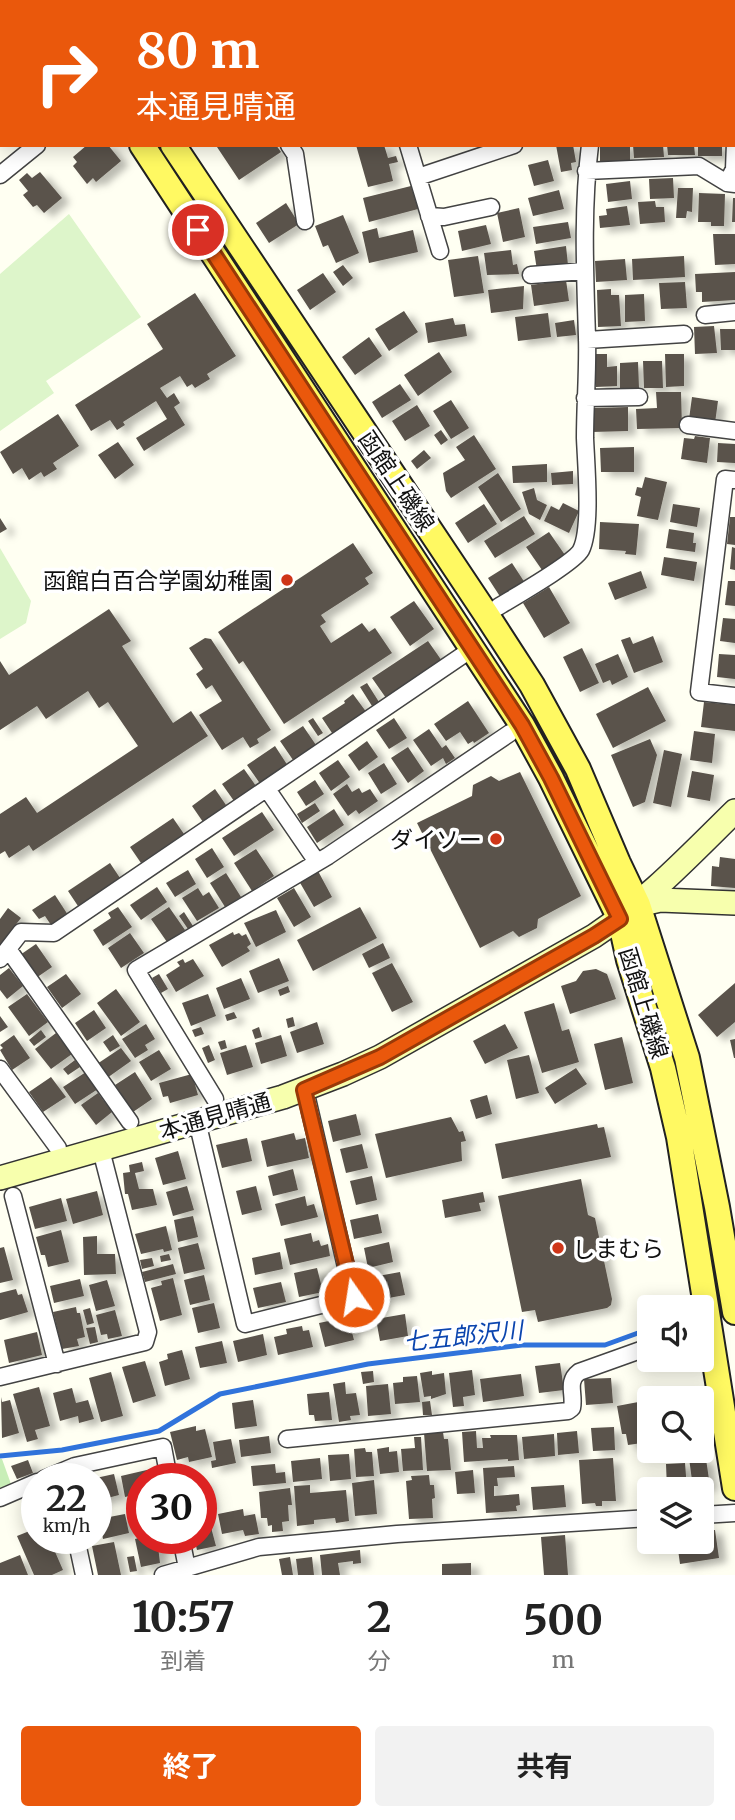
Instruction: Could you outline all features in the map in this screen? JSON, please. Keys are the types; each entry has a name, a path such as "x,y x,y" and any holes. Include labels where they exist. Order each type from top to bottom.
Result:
{"main road":[{"name":"函館上磯線","path":"143,147 522,725 629,912 687,1058 735,1312"},
{"name":"函館上磯線","path":"174,147 532,685 578,769 618,863 629,912 629,960 663,1068 679,1137 701,1295"},
{"name":"函館上磯線","path":"714,1372 735,1488"}],"street":[{"path":"0,175 35,147"},
{"path":"290,147 295,155 305,221"},
{"path":"409,147 440,251"},
{"path":"418,177 508,147"},
{"path":"498,607 576,556 584,541 587,340 584,271 586,171 590,147"},
{"path":"586,171 699,166 731,183 735,147"},
{"path":"429,216 444,217 491,207"},
{"path":"531,275 584,271"},
{"path":"705,315 735,312"},
{"path":"587,340 684,334"},
{"path":"585,398 639,397"},
{"path":"688,425 735,431"},
{"path":"735,480 725,479 699,692 735,696"},
{"path":"130,1122 4,954 21,932 54,933 463,655"},
{"path":"215,1099 136,970 317,862 510,733"},
{"path":"267,789 317,862"},
{"path":"629,912 735,811"},
{"path":"629,912 660,900 735,903"},
{"name":"本通見晴通","path":"6,1187 101,1150 304,1090 380,1057 594,936 629,912"},
{"path":"0,1069 58,1147"},
{"path":"197,1121 245,1324 354,1297 304,1090"},
{"path":"0,1377 145,1342 148,1332 101,1150"},
{"path":"6,1187 57,1364"},
{"path":"287,1439 568,1411 574,1403 571,1384 573,1376 637,1351"},
{"path":"89,1463 163,1447 166,1463"},
{"path":"0,1498 21,1489"},
{"path":"714,1514 735,1513"},
{"path":"163,1575 259,1547 320,1540 637,1519"},
{"path":"79,1554 84,1575"},
{"path":"184,1554 187,1568"}],"green space":[{"path":"69,214 141,317 46,381 54,393 0,431 0,274"},
{"path":"0,548 31,601 26,623 0,639"},
{"path":"0,1459 11,1484 0,1488"}],"building":[{"path":"85,147 110,147 121,161 96,182 93,178 87,184 73,166 77,162 73,157"},
{"path":"217,147 277,147 281,152 239,180"},
{"path":"357,147 385,147 388,158 396,156 398,162 389,164 393,181 368,187"},
{"path":"556,147 573,147 576,162 571,163 572,170 561,172"},
{"path":"600,147 630,147 630,162 600,163"},
{"path":"633,147 663,147 664,157 634,158"},
{"path":"667,147 694,147 695,155 668,155"},
{"path":"698,147 722,147 722,156 698,156"},
{"path":"548,160 554,181 534,186 528,165"},
{"path":"40,172 62,198 44,213 37,205 33,207 23,195 28,191 19,180 27,173 32,178"},
{"path":"673,178 674,198 650,199 649,179"},
{"path":"630,181 632,199 608,202 606,184"},
{"path":"411,186 418,209 369,222 363,198"},
{"path":"678,188 693,188 692,212 687,211 686,218 676,218"},
{"path":"559,190 564,209 533,216 528,198"},
{"path":"699,193 725,194 724,226 698,222"},
{"path":"735,198 735,222 732,222"},
{"path":"655,201 656,207 664,207 665,222 640,224 638,202"},
{"path":"286,203 299,224 269,243 256,223"},
{"path":"627,206 630,225 600,228 599,216 607,215 606,209"},
{"path":"519,208 525,237 503,242 497,213"},
{"path":"343,215 359,253 336,263 328,245 323,247 315,226"},
{"path":"568,222 571,238 536,244 533,227"},
{"path":"486,225 491,244 462,251 458,231"},
{"path":"377,228 379,238 413,230 418,252 369,263 362,232"},
{"path":"713,234 735,234 735,264 715,265"},
{"path":"566,246 568,265 537,270 534,251"},
{"path":"511,250 513,265 517,264 519,274 487,275 484,253"},
{"path":"478,256 484,293 454,297 448,260"},
{"path":"684,256 685,277 633,280 632,259"},
{"path":"625,259 627,280 596,282 595,261"},
{"path":"343,265 353,278 343,286 333,272"},
{"path":"735,272 735,300 702,302 702,292 696,292 695,274"},
{"path":"323,273 336,292 310,310 297,290"},
{"path":"566,280 569,301 534,306 531,285"},
{"path":"685,282 687,308 661,309 659,283"},
{"path":"524,286 523,309 491,313 488,290"},
{"path":"611,289 611,295 619,295 621,326 598,327 597,290"},
{"path":"195,293 236,356 207,374 210,379 195,388 192,384 187,387 180,376 160,388 167,398 174,393 180,403 174,407 185,425 144,451 136,438 167,419 156,401 123,422 125,425 117,430 110,420 91,431 75,405 163,349 147,324"},
{"path":"644,294 645,321 625,322 625,295"},
{"path":"404,311 418,332 389,351 375,329"},
{"path":"548,313 551,337 518,341 515,317"},
{"path":"453,318 455,325 465,324 467,336 428,343 425,323"},
{"path":"574,320 576,335 557,337 555,323"},
{"path":"714,326 717,353 695,354 694,327"},
{"path":"720,329 735,329 735,350 721,350"},
{"path":"369,337 382,356 355,375 342,357"},
{"path":"439,352 452,372 418,396 404,375"},
{"path":"595,354 607,354 607,367 617,366 617,386 596,387"},
{"path":"665,354 684,354 684,386 666,387"},
{"path":"643,361 662,361 663,388 644,388"},
{"path":"638,362 639,388 620,389 620,363"},
{"path":"400,384 411,400 382,418 372,402"},
{"path":"656,392 681,392 682,428 637,429 636,409 657,408"},
{"path":"692,397 718,401 715,423 689,419"},
{"path":"451,400 469,428 451,439 433,411"},
{"path":"417,405 430,426 405,441 392,421"},
{"path":"628,407 628,431 592,432 591,408"},
{"path":"58,414 79,446 53,463 57,469 44,477 41,472 29,480 22,468 13,474 0,452"},
{"path":"441,430 448,440 441,445 434,435"},
{"path":"474,435 496,469 451,498 446,491 443,473 465,460 456,447"},
{"path":"695,436 710,438 707,463 681,459 684,438 694,439"},
{"path":"118,442 134,465 115,479 98,455"},
{"path":"718,443 735,444 735,463 717,462"},
{"path":"634,447 634,472 601,472 600,448"},
{"path":"424,450 431,458 417,469 411,461"},
{"path":"547,464 547,482 513,483 512,466"},
{"path":"573,471 573,484 552,485 551,473"},
{"path":"498,473 521,509 501,522 478,487"},
{"path":"645,477 667,482 658,520 637,516 641,497 635,495 637,487 642,488"},
{"path":"534,488 537,500 547,505 540,520 529,514 522,492"},
{"path":"563,503 579,511 569,533 544,521 551,506 559,510"},
{"path":"484,504 497,524 468,543 455,523"},
{"path":"673,504 700,508 697,527 670,522"},
{"path":"524,516 535,534 495,558 484,541"},
{"path":"730,517 735,517 735,545 727,544"},
{"path":"0,518 7,529 0,533"},
{"path":"600,522 639,524 636,555 625,554 626,551 599,549"},
{"path":"669,529 694,533 695,552 666,548"},
{"path":"549,532 565,555 542,570 526,547"},
{"path":"353,543 373,573 365,578 369,584 321,615 326,622 320,626 331,643 362,623 369,632 375,628 392,653 284,724 243,661 239,664 218,632"},
{"path":"732,547 735,548 735,570 730,569"},
{"path":"664,557 697,562 694,581 661,575"},
{"path":"512,563 525,583 501,598 488,578"},
{"path":"641,571 647,588 615,600 608,583"},
{"path":"728,581 735,581 735,606 725,605"},
{"path":"549,587 570,623 544,638 523,603"},
{"path":"414,601 434,629 410,646 390,617"},
{"path":"109,609 131,641 122,646 173,723 191,711 208,736 33,851 29,845 9,858 5,851 0,854 0,814 26,797 37,813 138,746 108,702 99,708 88,691 46,719 37,706 0,730 0,661 9,675"},
{"path":"723,618 735,619 735,643 720,641"},
{"path":"653,636 663,662 634,673 621,640 630,637 633,644"},
{"path":"205,638 211,639 271,730 257,739 259,743 250,748 243,737 222,750 199,715 222,701 212,685 206,689 196,674 203,669 189,648"},
{"path":"428,641 442,661 386,698 372,678"},
{"path":"582,648 599,683 580,692 563,657"},
{"path":"618,654 628,677 612,685 610,680 603,683 595,664"},
{"path":"719,654 735,655 735,679 717,677"},
{"path":"367,683 379,702 372,706 360,687"},
{"path":"648,687 666,721 613,748 596,714"},
{"path":"353,694 367,713 334,736 322,718 345,703"},
{"path":"468,701 489,733 474,743 473,741 468,744 460,732 446,741 434,724"},
{"path":"704,702 735,705 735,731 701,727"},
{"path":"313,718 323,733 318,736 308,721"},
{"path":"394,718 407,738 389,749 376,730"},
{"path":"303,726 316,745 293,760 280,741"},
{"path":"429,729 442,748 446,745 455,758 446,764 443,758 431,766 413,740"},
{"path":"694,731 715,734 712,763 690,760"},
{"path":"650,739 657,755 645,802 633,807 611,755"},
{"path":"367,741 378,757 359,771 348,755"},
{"path":"275,746 288,766 261,785 247,765"},
{"path":"408,747 424,771 408,783 391,758"},
{"path":"664,750 682,754 671,807 653,803"},
{"path":"338,760 350,777 331,791 319,773"},
{"path":"384,763 397,784 381,794 368,773"},
{"path":"244,769 256,786 234,801 222,784"},
{"path":"692,771 714,775 710,801 687,797"},
{"path":"520,772 581,896 538,919 537,928 519,937 513,931 480,948 417,823 472,796 473,785 491,776 499,781"},
{"path":"315,780 324,794 306,806 297,792"},
{"path":"347,784 352,792 359,788 362,793 370,789 378,801 359,814 356,810 348,816 333,794"},
{"path":"215,789 226,805 203,822 192,806"},
{"path":"315,803 320,811 302,823 297,814"},
{"path":"334,809 344,825 317,843 307,827"},
{"path":"262,812 274,830 234,856 222,838"},
{"path":"173,818 184,834 141,863 130,847"},
{"path":"212,848 224,867 207,878 195,859"},
{"path":"256,849 274,876 252,891 234,863"},
{"path":"720,857 735,859 735,888 711,886 712,866 719,867"},
{"path":"110,863 120,878 78,906 68,891"},
{"path":"188,870 196,884 175,897 166,883"},
{"path":"318,871 332,897 314,907 299,881"},
{"path":"226,873 241,897 225,907 210,883"},
{"path":"157,887 167,902 141,920 130,905"},
{"path":"198,888 203,896 209,892 219,908 197,921 182,898"},
{"path":"294,888 311,917 294,927 277,898"},
{"path":"55,895 68,915 51,925 45,916 39,919 32,910"},
{"path":"118,907 132,927 103,946 93,930 111,918 108,913"},
{"path":"169,907 185,930 167,942 151,919"},
{"path":"360,907 377,938 313,971 297,940"},
{"path":"8,908 21,918 0,945 0,919"},
{"path":"276,910 286,932 256,947 244,923"},
{"path":"184,912 193,926 188,929 179,916"},
{"path":"233,932 234,935 246,934 251,944 247,947 250,951 222,967 209,945"},
{"path":"130,933 144,953 121,968 108,948"},
{"path":"383,943 390,958 369,968 362,954"},
{"path":"36,944 52,967 36,978 20,955"},
{"path":"279,958 289,981 258,993 249,971"},
{"path":"183,959 185,963 193,959 204,976 176,992 166,975 180,966 177,962"},
{"path":"392,963 413,1002 392,1012 372,973"},
{"path":"9,968 23,986 7,999 0,990 0,975"},
{"path":"596,969 607,974 616,999 570,1014 561,986 576,981 583,971"},
{"path":"66,974 81,994 62,1008 47,987"},
{"path":"159,974 168,989 161,993 152,978"},
{"path":"241,978 250,999 224,1009 216,988"},
{"path":"735,983 735,1022 717,1037 698,1015"},
{"path":"288,986 290,992 280,996 278,990"},
{"path":"116,989 140,1022 121,1036 97,1003"},
{"path":"27,994 48,1022 29,1036 8,1007"},
{"path":"208,994 216,1016 191,1026 182,1003"},
{"path":"554,1003 562,1031 569,1029 579,1062 542,1073 524,1012"},
{"path":"94,1010 106,1028 87,1041 75,1023"},
{"path":"234,1012 237,1018 227,1021 225,1015"},
{"path":"0,1016 8,1027 0,1032"},
{"path":"293,1017 295,1026 288,1028 286,1019"},
{"path":"317,1022 324,1044 297,1053 290,1032"},
{"path":"146,1024 155,1039 145,1045 148,1050 135,1058 122,1039"},
{"path":"505,1024 518,1048 485,1064 473,1041"},
{"path":"201,1027 204,1034 195,1037 192,1030"},
{"path":"259,1027 262,1037 255,1039 252,1030"},
{"path":"41,1030 46,1037 34,1046 29,1040"},
{"path":"56,1033 72,1054 51,1069 35,1049"},
{"path":"14,1035 30,1058 12,1070 0,1050 3,1048 0,1045"},
{"path":"113,1035 120,1046 110,1052 103,1042"},
{"path":"281,1035 287,1056 261,1064 255,1043"},
{"path":"622,1037 633,1083 605,1090 594,1044"},
{"path":"735,1039 735,1058 734,1058 730,1040"},
{"path":"225,1040 227,1048 221,1050 218,1042"},
{"path":"209,1045 215,1060 208,1063 202,1048"},
{"path":"246,1045 253,1067 227,1075 220,1053"},
{"path":"121,1048 131,1061 107,1078 97,1064"},
{"path":"159,1050 171,1069 151,1081 139,1062"},
{"path":"529,1055 539,1093 516,1099 507,1060"},
{"path":"75,1060 80,1067 68,1075 63,1069"},
{"path":"576,1068 587,1084 555,1104 545,1088"},
{"path":"86,1072 98,1089 75,1104 63,1087"},
{"path":"135,1072 152,1099 133,1112 115,1085"},
{"path":"192,1074 198,1095 170,1103 168,1096 163,1097 159,1083"},
{"path":"51,1077 66,1097 43,1112 29,1092"},
{"path":"98,1093 112,1112 96,1125 81,1105"},
{"path":"487,1095 492,1114 476,1119 470,1100"},
{"path":"356,1114 361,1135 333,1142 328,1121"},
{"path":"451,1117 459,1132 463,1131 466,1141 461,1142 462,1161 386,1178 375,1134"},
{"path":"597,1124 598,1128 604,1127 611,1157 502,1179 495,1144"},
{"path":"294,1133 296,1140 305,1138 309,1158 267,1167 261,1141"},
{"path":"247,1138 252,1161 222,1168 216,1145"},
{"path":"362,1144 368,1168 346,1173 340,1149"},
{"path":"178,1151 186,1179 163,1185 155,1158"},
{"path":"142,1162 144,1171 135,1173 139,1189 153,1189 157,1205 132,1210 128,1194 125,1194 123,1173 130,1172 129,1165"},
{"path":"293,1169 298,1190 273,1196 268,1176"},
{"path":"372,1176 377,1200 356,1205 350,1181"},
{"path":"581,1179 588,1215 595,1218 611,1305 538,1322 535,1310 522,1312 498,1196"},
{"path":"187,1186 194,1210 173,1216 166,1192"},
{"path":"256,1186 262,1210 242,1215 236,1191"},
{"path":"97,1191 103,1215 73,1224 66,1199"},
{"path":"483,1192 485,1202 479,1203 481,1211 445,1218 442,1200"},
{"path":"305,1196 307,1206 314,1204 318,1217 281,1226 275,1204"},
{"path":"61,1198 67,1221 35,1229 29,1207"},
{"path":"378,1214 382,1233 354,1239 350,1220"},
{"path":"193,1216 198,1237 178,1242 174,1220"},
{"path":"166,1226 172,1250 164,1252 163,1249 141,1254 135,1234"},
{"path":"61,1230 69,1262 48,1267 36,1237"},
{"path":"311,1233 313,1242 319,1240 321,1246 328,1244 330,1256 290,1265 284,1239"},
{"path":"97,1236 97,1254 115,1254 116,1274 84,1275 83,1237"},
{"path":"389,1242 393,1262 368,1268 364,1248"},
{"path":"198,1243 205,1269 184,1274 178,1248"},
{"path":"4,1247 13,1280 0,1283 0,1248"},
{"path":"280,1252 283,1269 255,1275 252,1258"},
{"path":"169,1254 171,1260 161,1262 160,1256"},
{"path":"152,1258 154,1266 142,1269 140,1260"},
{"path":"173,1264 176,1274 145,1282 142,1272"},
{"path":"317,1268 323,1292 299,1297 294,1273"},
{"path":"400,1272 405,1295 383,1299 378,1276"},
{"path":"204,1275 210,1300 190,1305 184,1280"},
{"path":"173,1278 182,1315 160,1321 151,1288 162,1285 161,1281"},
{"path":"80,1279 84,1296 54,1303 50,1286"},
{"path":"107,1280 115,1306 96,1311 89,1285"},
{"path":"281,1282 286,1302 258,1308 253,1288"},
{"path":"16,1289 18,1295 22,1294 28,1312 0,1320 0,1293"},
{"path":"214,1303 220,1328 198,1333 192,1308"},
{"path":"76,1307 77,1313 80,1313 85,1337 77,1339 79,1346 62,1349 53,1312"},
{"path":"90,1308 94,1323 87,1325 83,1310"},
{"path":"115,1310 122,1336 108,1339 107,1334 101,1335 96,1315"},
{"path":"405,1314 408,1336 380,1341 376,1319"},
{"path":"348,1317 354,1340 325,1347 319,1323"},
{"path":"302,1326 303,1331 309,1330 313,1347 278,1355 274,1337 287,1334 286,1329"},
{"path":"95,1327 98,1342 90,1344 86,1328"},
{"path":"37,1332 42,1355 9,1363 4,1340"},
{"path":"263,1334 267,1355 238,1362 233,1341"},
{"path":"222,1341 227,1363 200,1368 195,1347"},
{"path":"182,1350 190,1379 165,1386 159,1362 168,1359 167,1354"},
{"path":"145,1361 156,1396 133,1403 122,1367"},
{"path":"560,1363 564,1390 539,1393 535,1366"},
{"path":"472,1370 475,1395 463,1397 464,1406 453,1407 449,1373"},
{"path":"373,1371 374,1382 363,1384 361,1372"},
{"path":"432,1371 432,1375 444,1373 446,1394 431,1399 431,1396 424,1397 420,1373"},
{"path":"111,1372 123,1416 101,1422 89,1378"},
{"path":"521,1374 524,1396 483,1402 480,1379"},
{"path":"417,1376 420,1402 395,1404 393,1383 403,1382 403,1377"},
{"path":"611,1378 613,1403 586,1405 584,1379"},
{"path":"345,1382 346,1394 356,1393 360,1415 350,1416 351,1420 339,1422 333,1384"},
{"path":"388,1384 391,1414 368,1416 366,1386"},
{"path":"39,1387 50,1426 35,1430 38,1439 27,1442 13,1394"},
{"path":"72,1388 76,1403 88,1400 94,1419 79,1423 78,1416 60,1421 53,1393"},
{"path":"329,1392 332,1420 315,1421 314,1415 309,1415 307,1394"},
{"path":"1,1397 2,1402 10,1400 19,1433 2,1438"},
{"path":"253,1400 257,1426 235,1429 232,1403"},
{"path":"430,1401 432,1415 423,1415 422,1402"},
{"path":"637,1402 637,1444 628,1445 626,1434 622,1434 617,1406"},
{"path":"196,1426 196,1431 205,1429 212,1457 189,1462 188,1457 177,1460 170,1432"},
{"path":"614,1427 615,1450 593,1451 591,1428"},
{"path":"476,1431 477,1448 483,1448 482,1438 491,1438 490,1435 517,1435 519,1460 464,1462 462,1432"},
{"path":"577,1431 579,1453 558,1455 557,1433"},
{"path":"443,1432 444,1439 448,1439 451,1470 427,1471 424,1433"},
{"path":"554,1434 555,1456 524,1459 522,1437"},
{"path":"269,1436 271,1453 241,1457 239,1440"},
{"path":"414,1437 421,1437 423,1470 403,1471 401,1449 415,1448"},
{"path":"231,1439 236,1463 217,1467 217,1463 211,1463 216,1460 213,1442"},
{"path":"389,1447 389,1452 397,1451 399,1472 380,1474 377,1449"},
{"path":"365,1448 366,1452 372,1452 374,1476 356,1477 354,1449"},
{"path":"349,1454 351,1479 330,1481 328,1455"},
{"path":"320,1458 322,1479 293,1482 291,1461"},
{"path":"613,1458 616,1501 602,1501 602,1506 596,1506 595,1503 582,1504 579,1460"},
{"path":"28,1460 29,1463 21,1463 21,1478 17,1479 11,1466"},
{"path":"685,1463 686,1477 667,1477 666,1464"},
{"path":"690,1463 707,1463 709,1477 692,1477"},
{"path":"275,1464 276,1473 285,1472 286,1483 253,1486 251,1466"},
{"path":"514,1466 515,1477 497,1478 498,1486 494,1486 494,1496 519,1494 520,1505 516,1506 517,1511 486,1513 483,1468"},
{"path":"473,1470 475,1493 457,1494 455,1472"},
{"path":"112,1474 119,1495 112,1497"},
{"path":"126,1475 125,1497 121,1476"},
{"path":"429,1475 430,1485 434,1485 433,1518 409,1519 406,1481 412,1480 411,1476"},
{"path":"374,1480 377,1514 355,1516 352,1483"},
{"path":"310,1485 310,1493 346,1490 349,1521 336,1523 335,1518 314,1520 314,1524 297,1526 294,1486"},
{"path":"564,1485 566,1507 533,1510 531,1487"},
{"path":"290,1488 292,1505 288,1505 289,1521 282,1522 283,1531 272,1532 272,1525 268,1526 267,1518 261,1518 259,1492"},
{"path":"243,1509 244,1516 255,1514 259,1534 245,1536 243,1530 222,1534 218,1514"},
{"path":"125,1514 126,1534 112,1537 112,1516"},
{"path":"714,1530 719,1558 680,1564 679,1554 714,1554"},
{"path":"565,1535 568,1575 544,1575 541,1537"},
{"path":"112,1542 121,1575 98,1575 94,1554 112,1554"},
{"path":"360,1550 361,1563 338,1563 340,1575 322,1575 320,1555"},
{"path":"25,1554 56,1554 63,1570 52,1575 34,1575"},
{"path":"138,1554 159,1554 160,1563 141,1567"},
{"path":"20,1555 28,1575 0,1575 0,1563"},
{"path":"134,1556 137,1571 130,1572 127,1557"},
{"path":"290,1557 293,1575 282,1575 279,1559"},
{"path":"312,1557 314,1575 298,1575 296,1559"},
{"path":"471,1563 471,1575 442,1575 442,1564"}],"waterway":[{"name":"七五郎沢川","path":"0,1456 62,1450 159,1431 220,1394 368,1364 522,1345 605,1345 637,1333"}],"place":[{"name":"函館白百合学園幼稚園","path":"287,580"},
{"name":"ダイソー","path":"496,839"},
{"name":"しまむら","path":"558,1248"}],"route":[{"path":"198,230 522,725 620,919 380,1057 304,1090 354,1297"}]}
